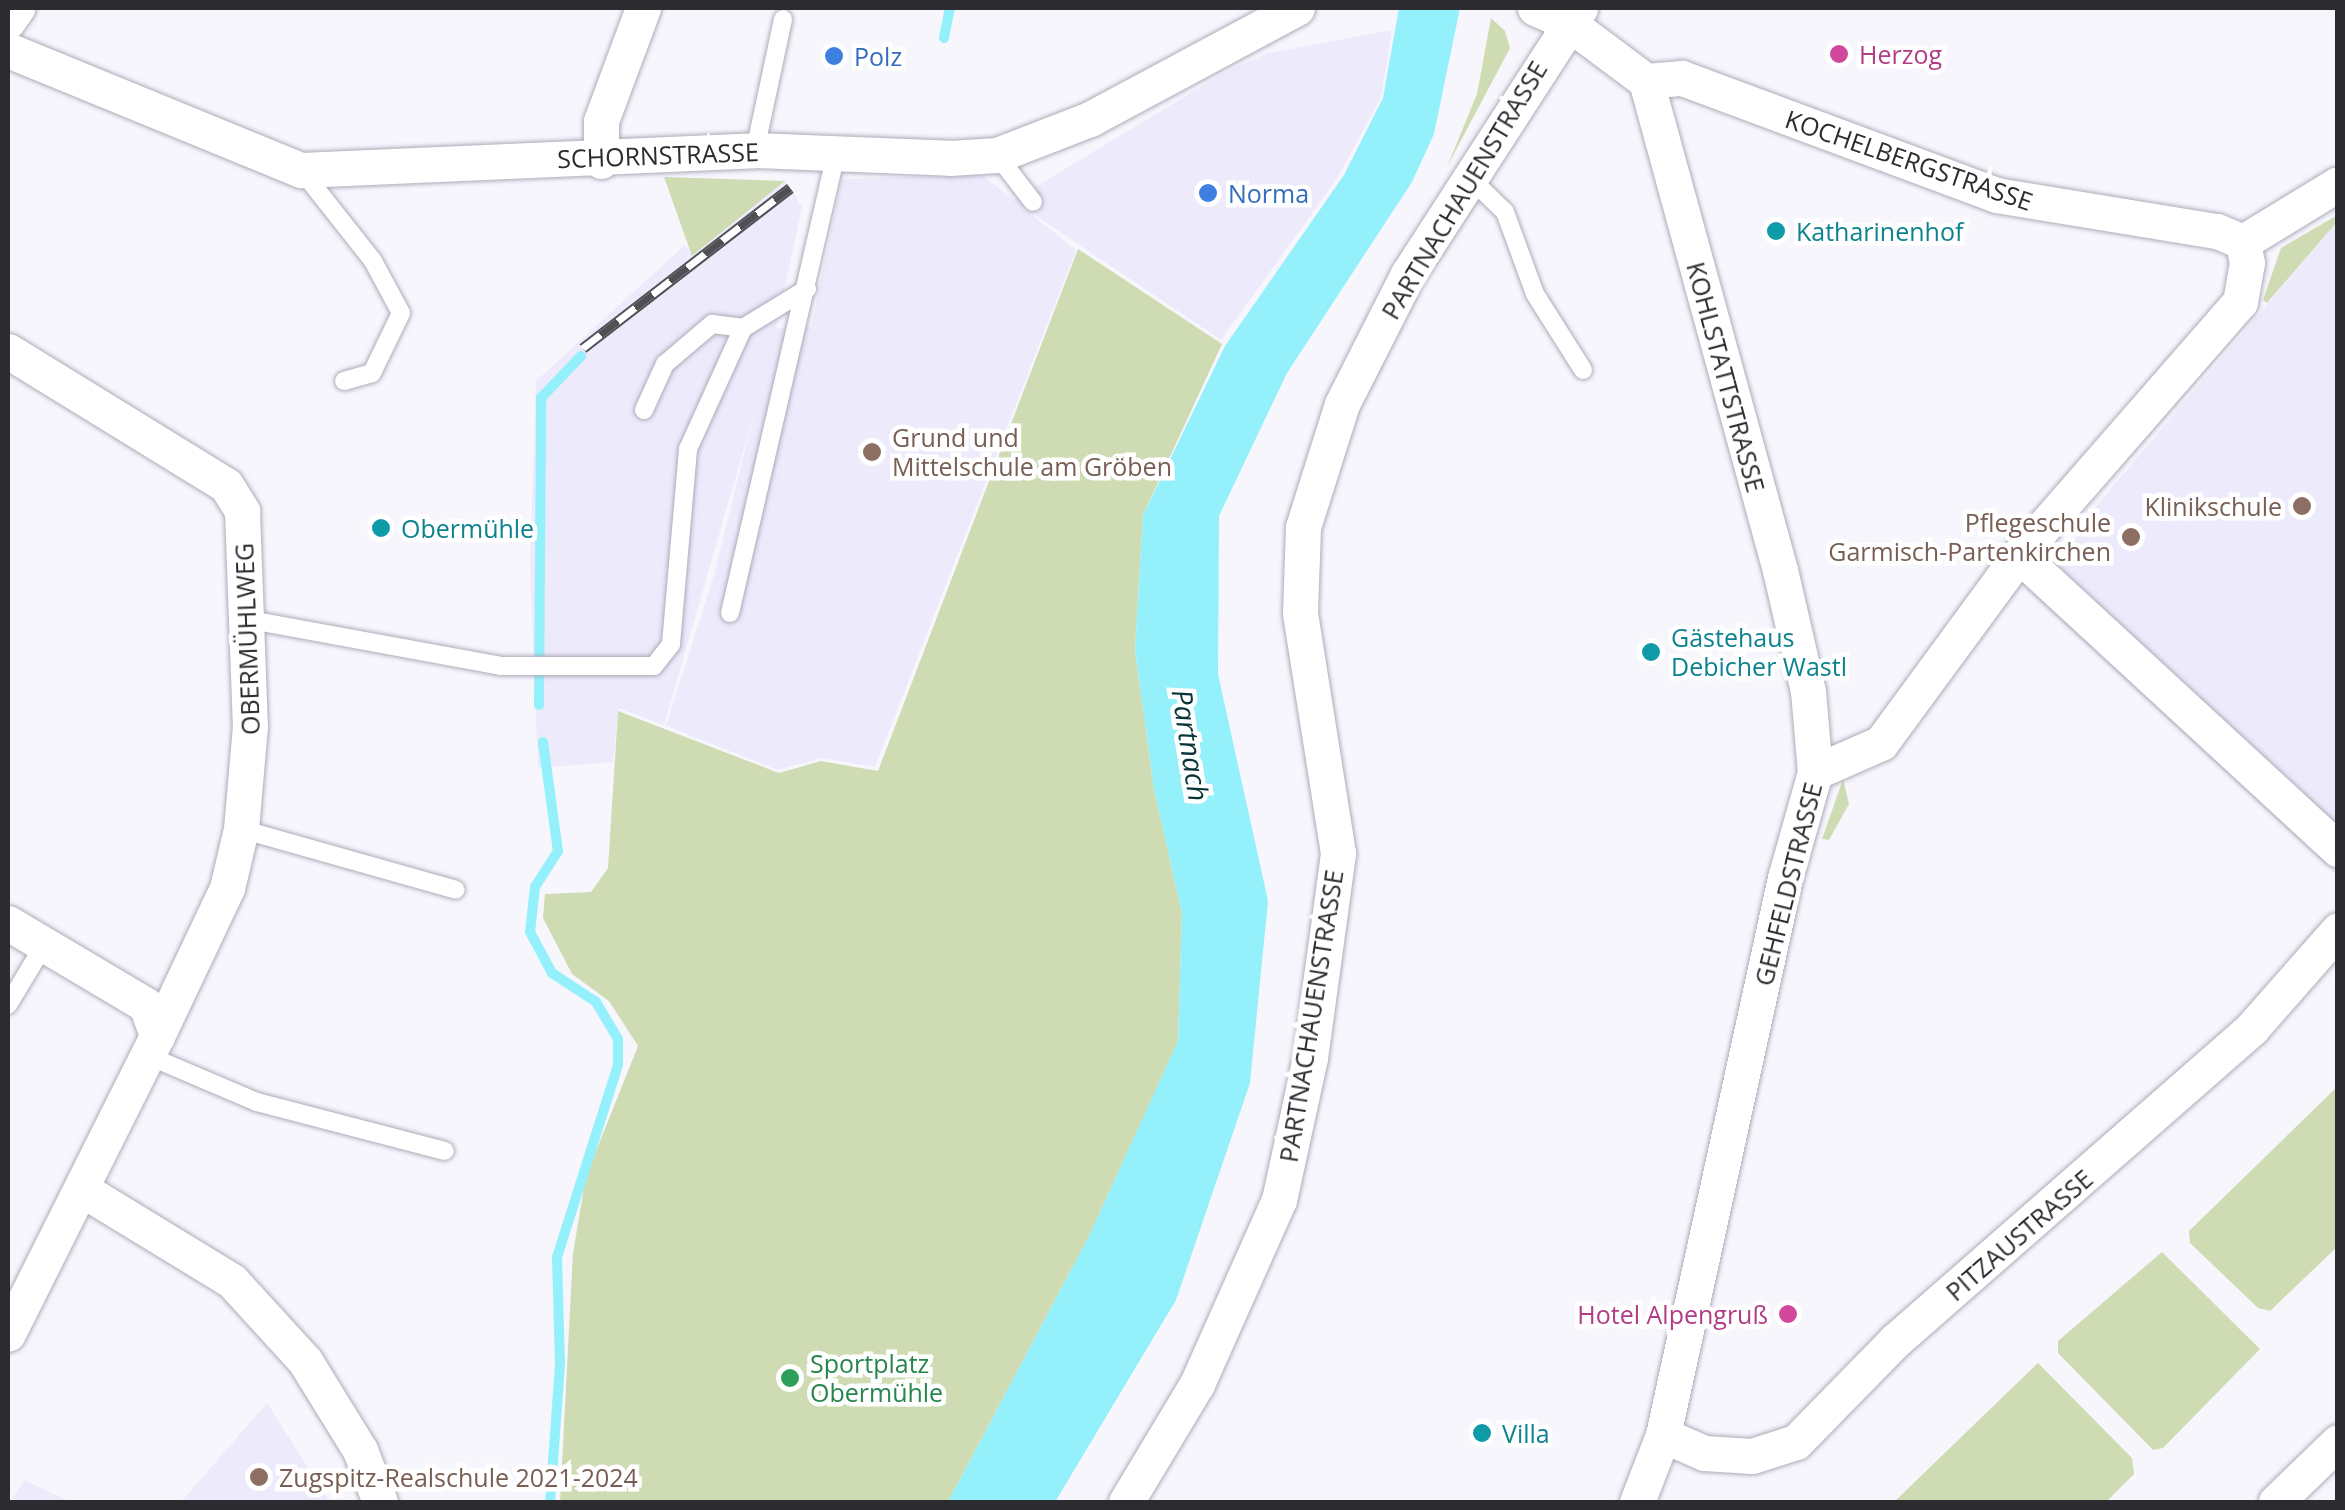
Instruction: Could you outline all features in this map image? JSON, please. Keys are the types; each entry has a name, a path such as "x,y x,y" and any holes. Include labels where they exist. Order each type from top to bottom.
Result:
{"street":[{"path":"8,21 16,8"},
{"path":"601,162 601,120 642,8"},
{"name":"SCHORNSTRASSE","path":"8,50 301,170 520,158 601,162 755,150 996,154 1090,118 1297,8"},
{"path":"1563,11 1646,81"},
{"name":"PARTNACHAUENSTRASSE","path":"1126,1502 1197,1384 1279,1200 1310,1058 1338,852 1300,613 1303,526 1342,404 1408,274 1469,177 1563,11"},
{"name":"KOCHELBERGSTRASSE","path":"1646,81 1682,78 1996,195 2217,231 2243,242"},
{"name":"KOHLSTATTSTRASSE","path":"1646,81 1780,570 1808,691 1815,772"},
{"path":"2243,242 2338,184"},
{"name":"GEHFELDSTRASSE","path":"1638,1502 1663,1434 1785,878 1815,772 1881,743 2019,555 2240,302 2247,263 2243,242"},
{"name":"OBERMÜHLWEG","path":"8,350 226,485 242,511 250,726 241,829 227,888 83,1190 8,1334"},
{"path":"2019,555 2338,849"},
{"path":"8,923 146,1005 153,1046"},
{"name":"PITZAUSTRASSE","path":"1663,1434 1704,1452 1752,1456 1796,1442 1896,1340 2252,1028 2338,930"},
{"path":"83,1190 232,1281 305,1361 360,1450 380,1502"},
{"path":"2276,1502 2338,1442"}],"lane":[{"path":"755,150 783,19"},
{"path":"730,613 836,153"},
{"path":"996,154 1033,202"},
{"path":"301,170 374,260 400,313 372,373 344,382"},
{"path":"1469,177 1505,212 1535,294 1583,370"},
{"path":"245,619 517,667 654,666 671,644 688,449 742,328 807,289"},
{"path":"644,410 665,364 712,324 742,328"},
{"path":"241,829 456,890"},
{"path":"8,1006 44,945"},
{"path":"153,1046 257,1102 445,1152"}],"shaded area":[{"path":"1392,30 1381,97 1338,177 1221,340 1020,205 1076,250 875,767 822,758 778,770 666,726 714,575 755,410 664,725 618,708 613,762 538,768 530,568 536,381 685,245 693,256 785,181 802,207 776,328 811,327 842,179 982,175 1014,200 1227,71 1268,53"},
{"path":"2337,222 2337,875 2026,589"},
{"name":"Zugspitz-Realschule 2021-2024","path":"267,1403 330,1502 181,1502"},
{"path":"24,1480 71,1502 10,1502"}],"green space":[{"path":"1491,18 1505,31 1510,48 1447,167 1477,94"},
{"path":"664,177 785,181 692,256"},
{"path":"2334,217 2337,222 2267,303 2263,300 2281,248"},
{"path":"1078,249 1222,344 1143,515 1135,650 1154,789 1182,913 1178,1042 1089,1236 948,1502 560,1502 573,1253 586,1176 638,1046 609,1001 572,974 543,918 545,894 591,892 608,868 618,711 779,773 821,761 878,771"},
{"path":"1843,779 1849,804 1829,840 1822,839"},
{"path":"2337,1087 2337,1247 2270,1311 2258,1308 2190,1243 2189,1231"},
{"path":"2162,1252 2260,1349 2163,1448 2153,1450 2058,1353 2058,1341"},
{"path":"2038,1363 2132,1458 2134,1474 2106,1502 1894,1502"}],"water":[{"name":"Partnach","path":"1399,8 1460,8 1434,134 1412,182 1287,373 1219,516 1218,674 1268,901 1250,1083 1176,1300 1055,1502 948,1502 1089,1236 1178,1041 1182,913 1154,789 1135,650 1143,515 1225,346 1344,175 1383,98"}],"waterway":[{"path":"944,38 950,8"},
{"path":"539,705 541,398 581,356"},
{"path":"543,742 558,851 535,887 530,932 552,973 596,1002 618,1039 618,1065 557,1257 560,1364 550,1502"}],"railway":[{"path":"583,348 790,188"}],"place":[{"name":"Herzog","path":"1839,54"},
{"name":"Polz","path":"834,56"},
{"name":"Norma","path":"1208,193"},
{"name":"Katharinenhof","path":"1776,231"},
{"name":"Grund und Mittelschule am Gröben","path":"872,452"},
{"name":"Klinikschule","path":"2302,506"},
{"name":"Obermühle","path":"381,528"},
{"name":"Pflegeschule Garmisch-Partenkirchen","path":"2131,537"},
{"name":"Gästehaus Debicher Wastl","path":"1651,652"},
{"name":"Hotel Alpengruß","path":"1788,1314"},
{"name":"Sportplatz Obermühle","path":"790,1378"},
{"name":"Villa","path":"1482,1433"},
{"name":"Zugspitz-Realschule 2021-2024","path":"259,1477"}]}
